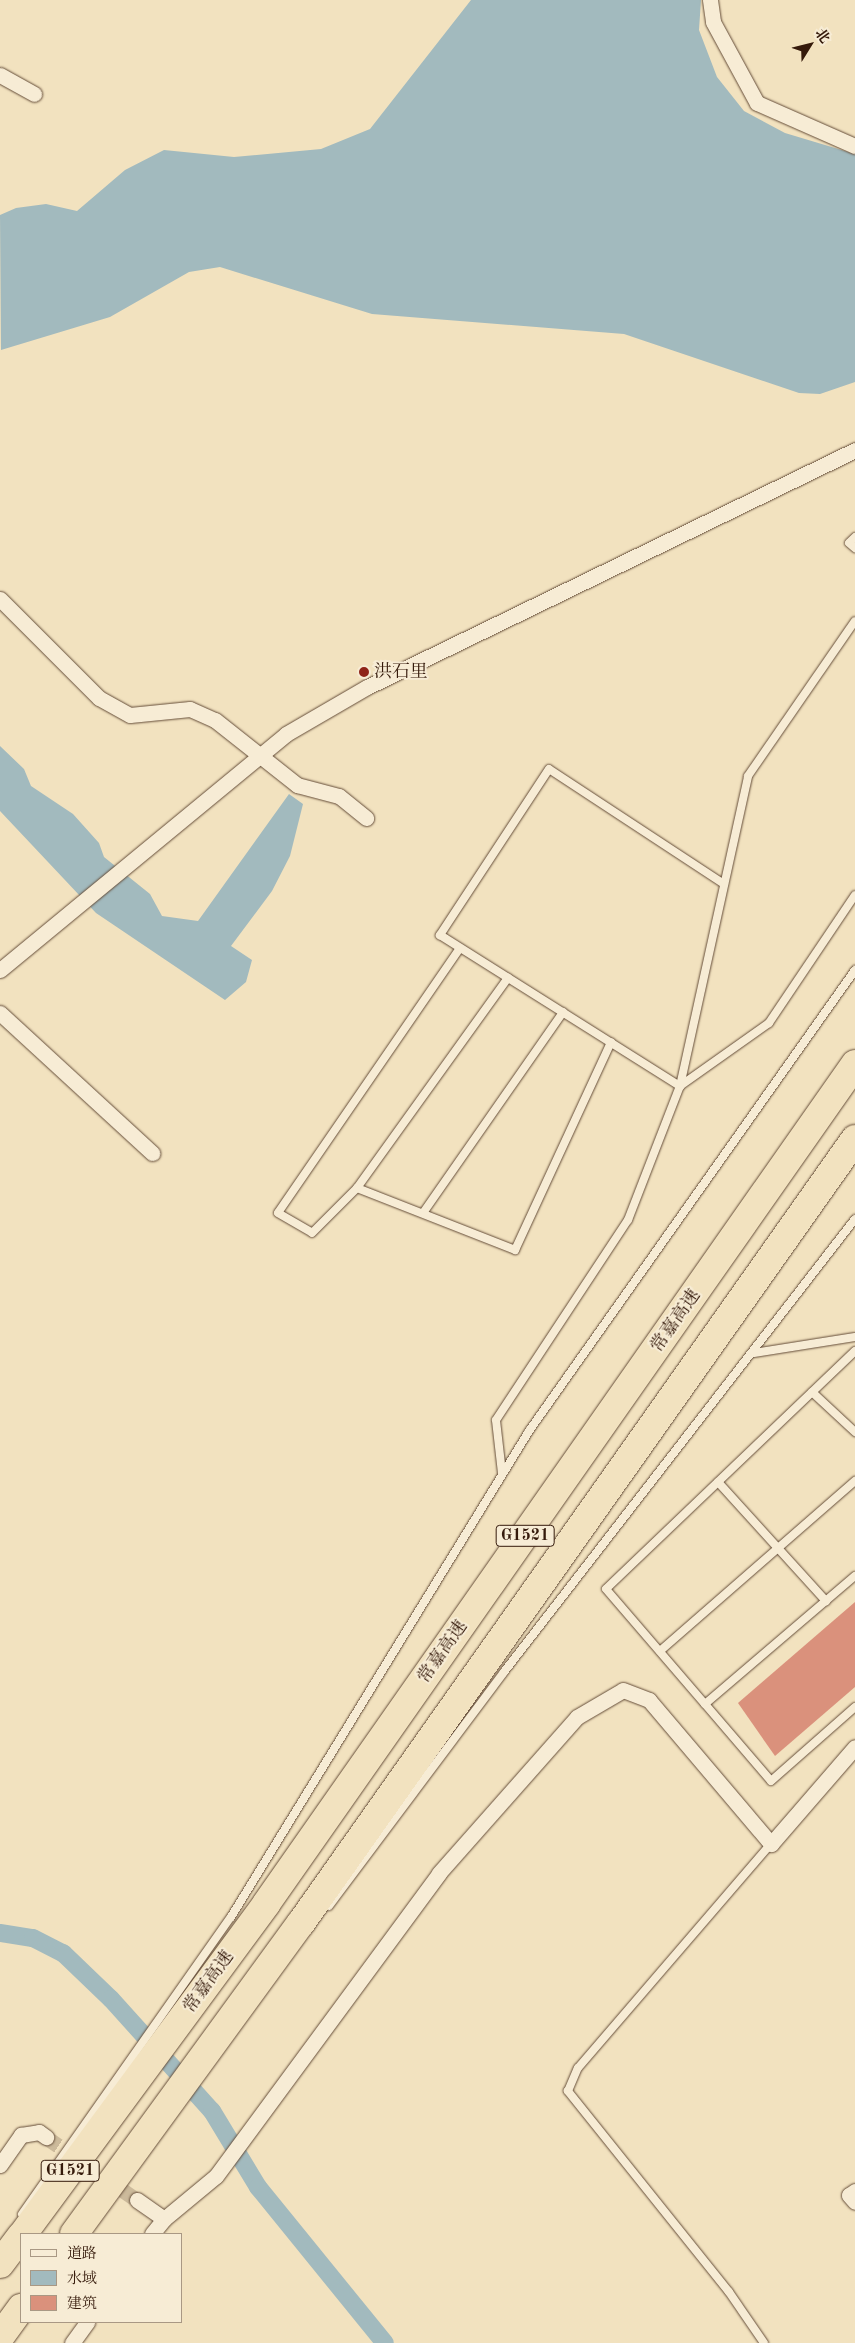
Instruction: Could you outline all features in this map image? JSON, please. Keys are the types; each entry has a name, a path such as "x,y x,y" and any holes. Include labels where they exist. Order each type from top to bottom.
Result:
{"highway":[{"name":"常嘉高速","path":"24,2233 118,2108 180,2006 855,1064"},
{"name":"G1521","path":"75,2233 147,2132 224,2030 855,1139"},
{"name":"常嘉高速","path":"0,2264 20,2238"},
{"path":"0,2337 20,2309"}],"street":[{"path":"710,0 713,22 757,103 855,146"},
{"path":"0,75 34,94"},
{"path":"0,970 76,911 132,862 259,759 286,734 367,687 855,450"},
{"path":"0,599 99,698 130,715 190,709 215,720 259,759 297,785 339,796 366,818"},
{"path":"0,1013 152,1153"},
{"path":"153,2233 164,2219 216,2176 439,1873 576,1717 623,1690 649,1700 771,1844 855,1747"},
{"path":"0,2165 22,2135 39,2132 46,2137"},
{"path":"855,2191 849,2195 855,2202"},
{"path":"137,2200 164,2219"},
{"path":"72,2343 86,2323"}],"lane":[{"path":"855,537 849,543 855,548"},
{"path":"502,1472 496,1420 628,1220 680,1086 748,776 855,621"},
{"path":"680,1086 440,935 548,769 724,884"},
{"path":"680,1086 769,1023 855,895"},
{"path":"460,948 278,1213 312,1233 357,1188 508,978"},
{"path":"0,2251 44,2177 122,2068 180,2006 231,1917 502,1472 855,970"},
{"path":"423,1213 562,1012"},
{"path":"357,1188 515,1250 611,1042"},
{"path":"322,1915 504,1672 754,1353 855,1219"},
{"path":"754,1353 855,1337"},
{"path":"855,1351 606,1589 771,1781 855,1707"},
{"path":"812,1392 855,1432"},
{"path":"660,1651 855,1481"},
{"path":"718,1482 826,1601"},
{"path":"705,1704 855,1576"},
{"path":"764,2343 729,2292 568,2091 578,2068 771,1844"},
{"path":"224,2030 292,1953"}],"water":[{"path":"471,0 701,0 699,30 717,77 744,111 785,133 855,154 855,382 820,394 799,393 624,334 372,314 220,267 189,272 110,317 1,350 0,215 16,208 46,204 77,211 125,170 164,150 234,157 321,149 370,129"},
{"path":"0,746 24,769 31,786 73,814 99,843 104,857 150,894 162,916 198,921 289,794 303,804 290,856 272,891 231,946 252,960 246,982 225,1000 96,913 0,811"}],"building":[{"path":"855,1602 855,1687 775,1756 738,1703"}],"waterway":[{"path":"0,1933 33,1938 63,1953 111,1999 212,2111 258,2187 385,2343"}],"tunnel":[{"path":"46,2137 137,2200"}],"place":[{"name":"洪石里","path":"364,672"}]}
